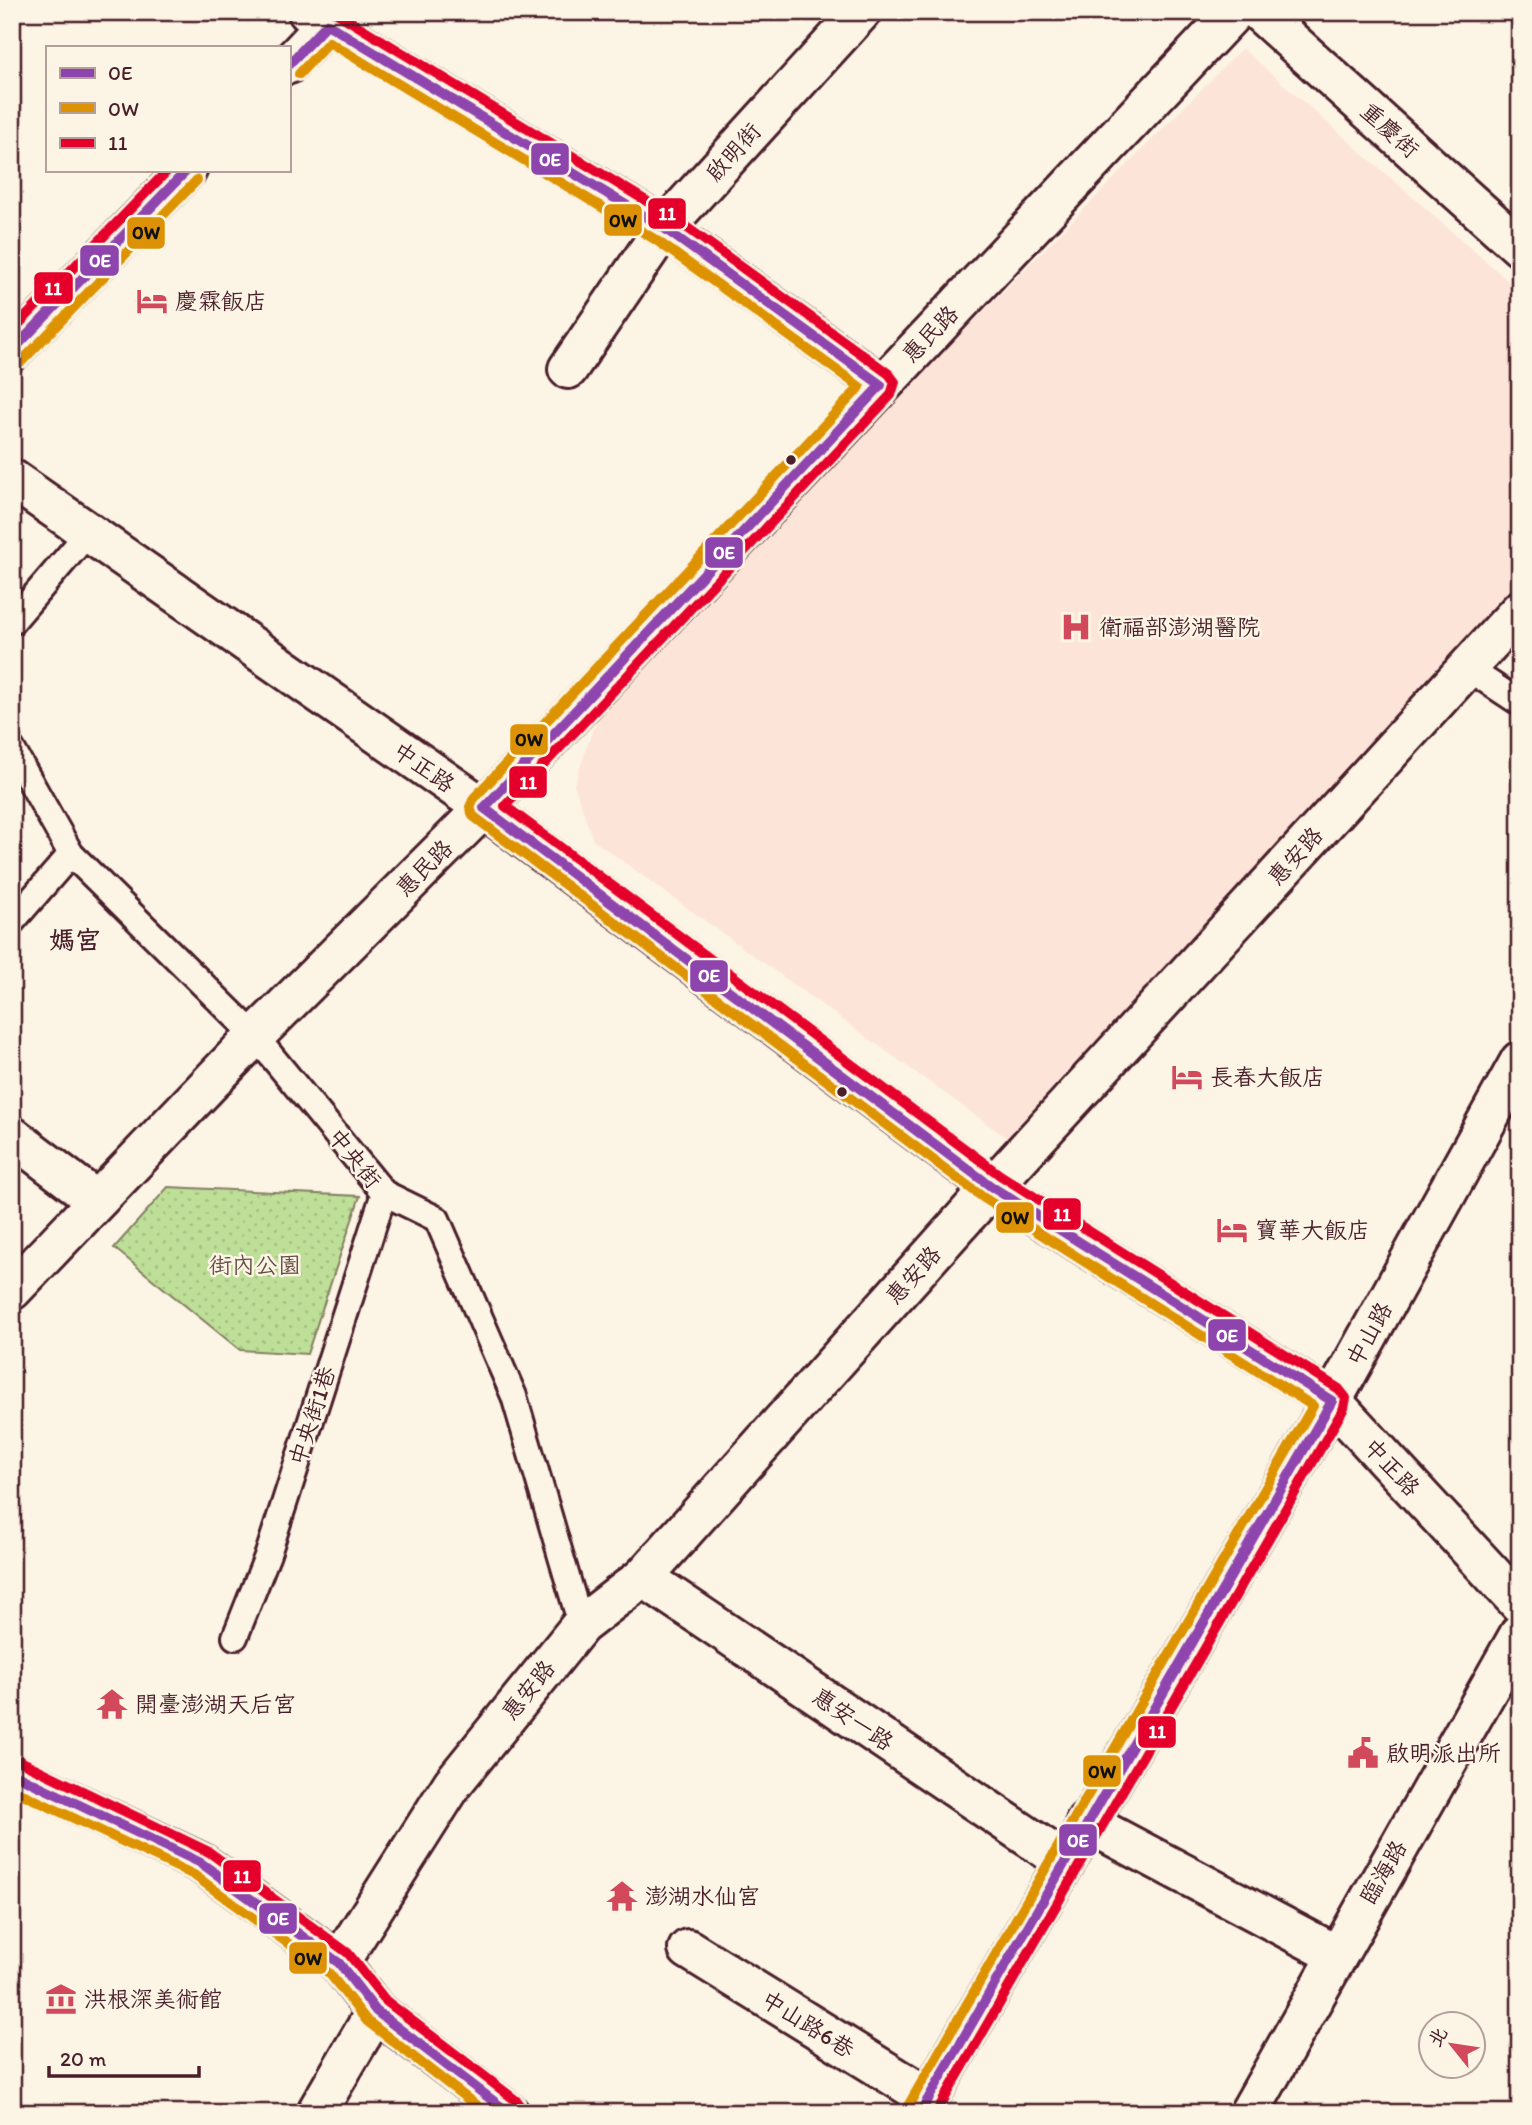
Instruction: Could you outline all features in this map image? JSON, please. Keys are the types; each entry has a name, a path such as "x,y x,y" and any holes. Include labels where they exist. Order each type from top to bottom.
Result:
{"street":[{"name":"啟明街","path":"568,369 664,228 861,12"},
{"name":"惠民路","path":"12,1290 255,1036 484,808 1234,12"},
{"name":"重慶街","path":"1259,12 1520,247"},
{"path":"290,63 324,16 664,228 881,385"},
{"path":"12,351 185,172"},
{"name":"中正路","path":"12,479 484,808 992,1187 1332,1401 1520,1604"},
{"name":"惠安路","path":"340,1963 453,1783 581,1625 643,1577 992,1187 1520,610"},
{"name":"中山路","path":"925,2106 1086,1822 1332,1401 1520,1061"},
{"path":"12,1136 96,1200"},
{"name":"惠安一路","path":"643,1577 1064,1861"},
{"name":"臨海路","path":"1249,2113 1520,1633"},
{"path":"12,1773 201,1863 340,1963 376,2011 509,2113"},
{"path":"1086,1822 1337,1955"},
{"name":"中山路6巷","path":"688,1949 925,2106"},
{"path":"316,2113 376,2011"}],"lane":[{"path":"12,622 88,533"},
{"path":"1467,667 1520,703"},
{"name":"中央街","path":"12,749 71,854 131,910 255,1036 384,1193 437,1219 514,1396 581,1625"},
{"path":"12,922 71,854"},
{"name":"中央街1巷","path":"235,1637 268,1555 384,1193"}],"shaded area":[{"name":"衛福部澎湖醫院","path":"1242,48 1520,291 1520,584 1008,1139 593,840 574,785 593,729 630,671"}],"green space":[{"name":"街內公園","path":"168,1187 360,1196 307,1354 240,1350 114,1248"}],"transit line":[{"name":"11","path":"335,12 671,216 889,374 895,382 891,395 505,806 1000,1175 1339,1389 1346,1398 1344,1408 936,2113"},
{"name":"0E","path":"290,63 327,24 664,228 881,385 484,808 992,1187 1332,1401 920,2113"},
{"name":"0W","path":"299,74 329,42 656,240 860,387 474,798 470,807 473,816 984,1198 1313,1406 908,2106"},
{"name":"11","path":"12,331 166,172"},
{"name":"0E","path":"12,351 185,172"},
{"name":"0W","path":"22,361 197,180"},
{"name":"11","path":"18,1760 209,1852 348,1953 386,2001 518,2102"},
{"name":"0E","path":"12,1773 201,1863 339,1963 376,2011 509,2113"},
{"name":"0W","path":"12,1789 194,1875 329,1973 367,2021 486,2113"}],"place":[{"name":"慶霖飯店","path":"152,301"},
{"name":"衛福部澎湖醫院","path":"1076,627"},
{"name":"長春大飯店","path":"1187,1077"},
{"name":"寶華大飯店","path":"1232,1230"},
{"name":"開臺澎湖天后宮","path":"112,1704"},
{"name":"啟明派出所","path":"1363,1753"},
{"name":"澎湖水仙宮","path":"622,1896"},
{"name":"洪根深美術館","path":"61,1999"}],"district":[{"name":"媽宮","path":"75,940"}]}
